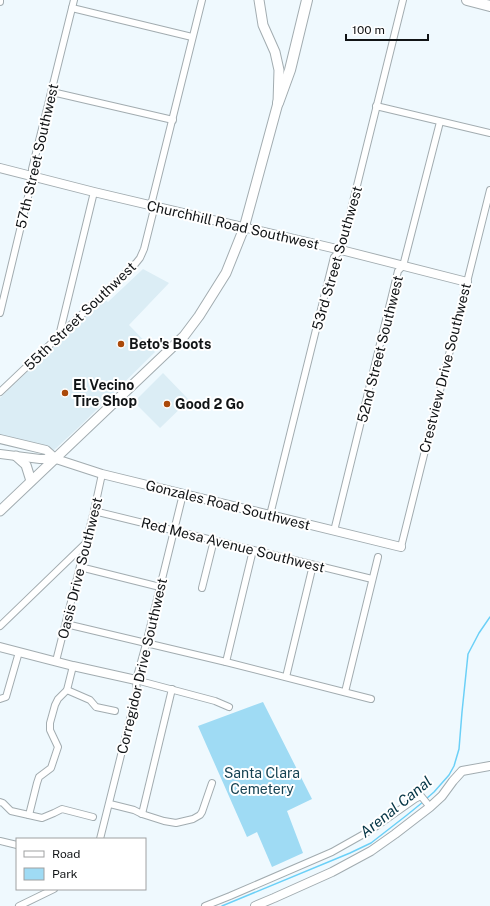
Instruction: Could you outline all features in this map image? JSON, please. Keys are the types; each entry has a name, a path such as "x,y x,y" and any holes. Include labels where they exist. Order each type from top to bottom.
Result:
{"main road":[{"path":"259,0 263,24 275,52 279,70 278,103"},
{"path":"0,511 184,336 199,316 226,273 244,228 278,103 290,70 307,0"},
{"path":"467,0 490,6"},
{"path":"16,456 26,465 31,481"}],"street":[{"name":"57th Street Southwest","path":"0,313 33,176 32,169 74,0"},
{"name":"55th Street Southwest","path":"0,392 136,264 140,258 144,249 153,212 151,205 202,0"},
{"name":"53rd Street Southwest","path":"270,515 334,257 341,250 403,0"},
{"path":"72,8 192,37"},
{"path":"52,92 173,120"},
{"path":"376,106 490,133"},
{"name":"52nd Street Southwest","path":"334,531 398,271 403,266 440,122"},
{"name":"Churchhill Road Southwest","path":"0,168 94,192 341,250 467,282"},
{"name":"Crestview Drive Southwest","path":"401,547 490,190"},
{"path":"59,336 94,192"},
{"name":"Gonzales Road Southwest","path":"0,439 46,450 56,459"},
{"name":"Gonzales Road Southwest","path":"0,454 41,459 56,459 102,474 401,547"},
{"name":"Oasis Drive Southwest","path":"56,662 102,474"},
{"name":"Corregidor Drive Southwest","path":"100,838 137,691 136,680 184,494"},
{"name":"Red Mesa Avenue Southwest","path":"94,511 372,579"},
{"path":"202,588 214,540"},
{"path":"0,626 85,544"},
{"path":"226,662 254,550"},
{"path":"345,692 378,557"},
{"path":"286,677 313,565"},
{"path":"80,567 160,587"},
{"path":"66,624 226,662 371,699"},
{"path":"0,647 56,662 172,689 215,701 229,707"},
{"path":"0,699 6,697 19,652"},
{"path":"29,815 39,776 51,768 56,755 58,747 50,730 50,723 58,699 67,690 73,666"},
{"path":"142,814 172,689"},
{"path":"67,690 90,700 96,706 115,711"},
{"path":"254,906 332,872 371,851 395,834 442,796 453,780 462,772 490,766"},
{"path":"110,804 134,810 164,821 176,822 193,819 200,816 212,783"},
{"path":"205,906 332,852 371,830 421,796 429,806"},
{"path":"0,802 11,811 42,818 54,814 62,809 93,817"},
{"path":"0,841 16,845"},
{"path":"19,906 52,890"}],"shaded area":[{"path":"143,269 169,283 129,325 155,352 54,450 0,436 0,398 104,299 108,302"},
{"path":"163,373 189,400 160,428 134,402"}],"green space":[{"name":"Santa Clara Cemetery","path":"263,702 312,799 287,811 303,853 272,867 257,832 247,837 198,726"}],"waterway":[{"name":"Arenal Canal","path":"426,799 449,775 454,766 459,749 468,654 479,633 490,617"},
{"name":"Arenal Canal","path":"222,906 371,843 423,802"}],"place":[{"name":"Beto's Boots","path":"121,344"},
{"name":"El Vecino Tire Shop","path":"65,393"},
{"name":"Good 2 Go","path":"167,404"}]}
